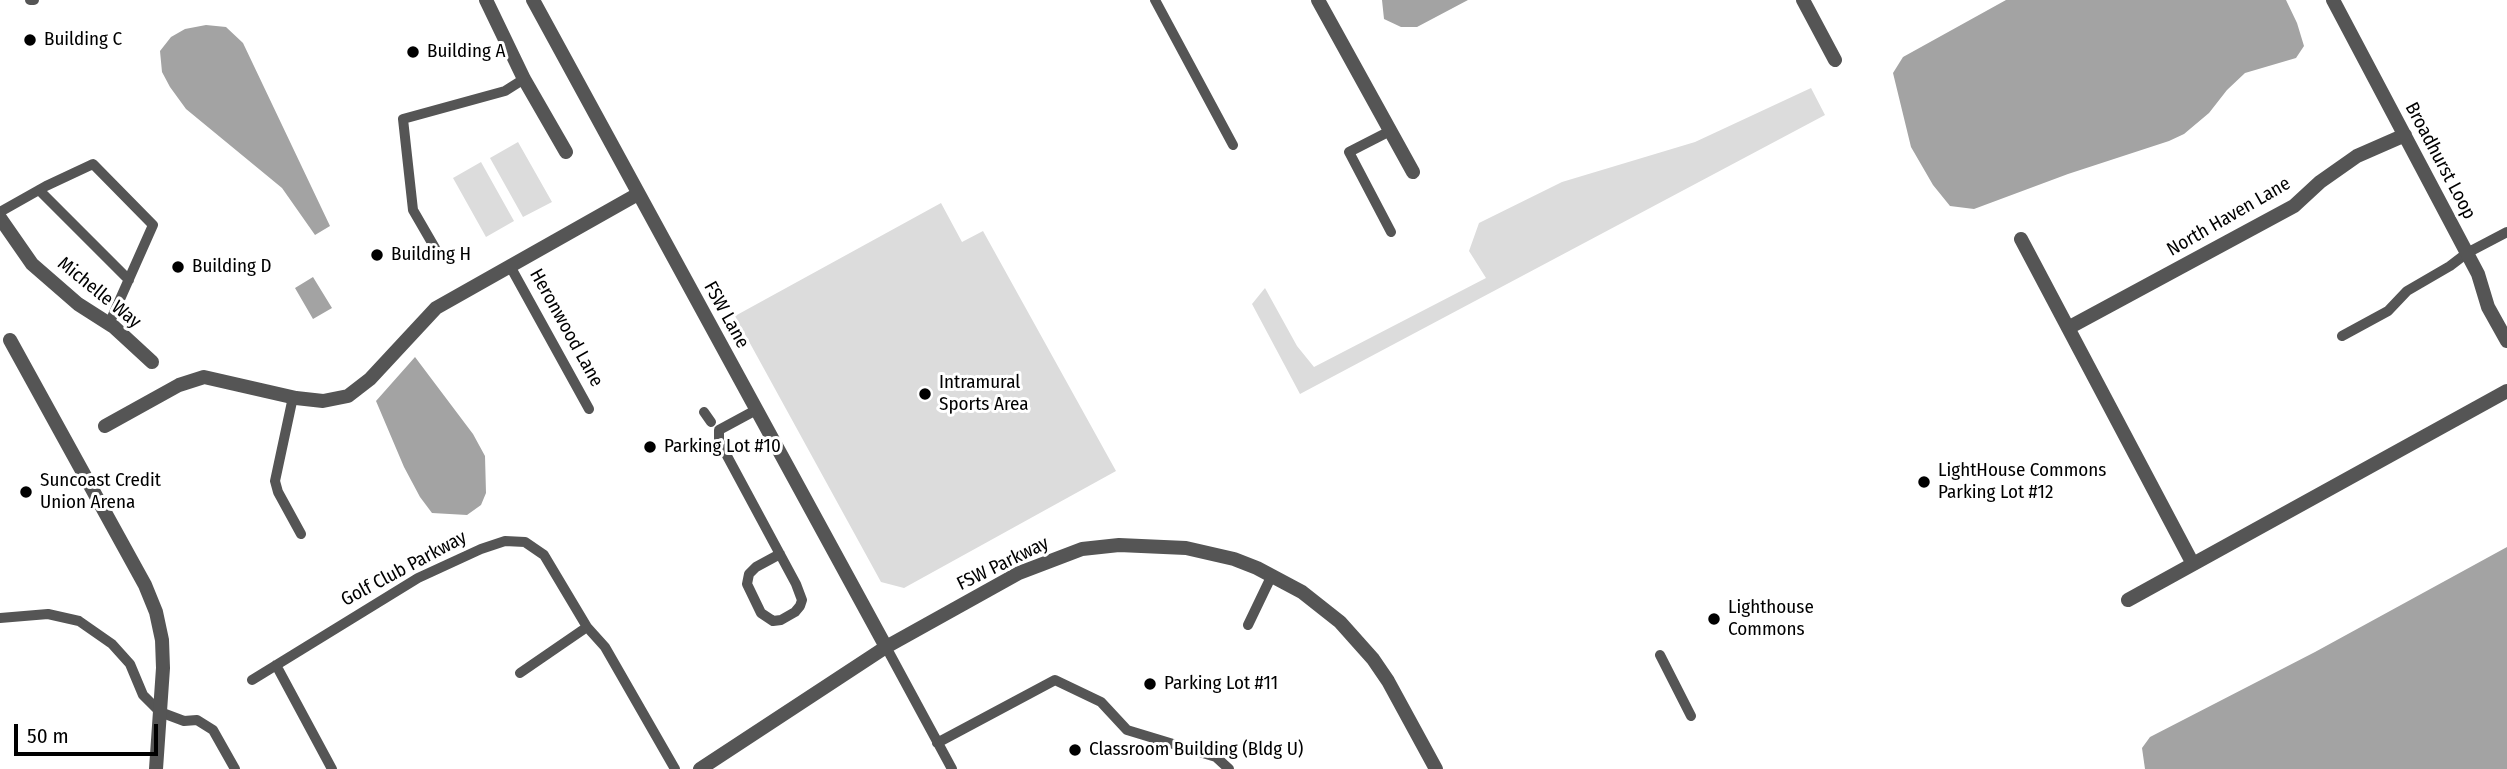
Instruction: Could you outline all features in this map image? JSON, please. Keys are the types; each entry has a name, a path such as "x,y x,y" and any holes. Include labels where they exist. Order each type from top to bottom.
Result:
{"street":[{"path":"486,0 524,79 566,152"},
{"name":"FSW Lane","path":"533,0 886,648"},
{"path":"1318,0 1413,172"},
{"path":"1803,0 1835,60"},
{"name":"Broadhurst Loop","path":"2333,0 2478,274 2488,307 2507,341"},
{"name":"North Haven Lane","path":"2068,328 2294,206 2320,182 2357,156 2405,135"},
{"name":"Heronwood Lane","path":"105,426 179,385 204,377 323,401 348,396 370,379 436,308 639,194"},
{"name":"Michelle Way","path":"0,218 32,264 78,304 109,324 152,362"},
{"path":"2021,239 2193,564"},
{"path":"10,340 145,585 156,612 162,640 163,668 156,769"},
{"path":"2128,600 2507,391"},
{"name":"FSW Parkway","path":"700,769 886,648 1019,573 1082,549 1119,545 1186,548 1234,559 1272,575 1322,606 1356,638 1388,681 1436,769"}],"lane":[{"path":"1155,0 1233,145"},
{"path":"435,248 413,210 403,119 505,91 524,79"},
{"path":"1390,131 1349,152 1391,232"},
{"path":"0,212 93,164 153,225 109,324"},
{"path":"39,190 129,280"},
{"path":"2342,335 2388,311 2407,291 2467,253 2507,232"},
{"name":"Heronwood Lane","path":"510,266 589,409"},
{"path":"293,397 275,481 278,492 301,534"},
{"path":"756,410 719,430 719,441 780,554 796,584 802,600 795,612 781,620 773,621 761,613 747,584 749,574 756,567 780,554"},
{"path":"704,412 711,422"},
{"name":"Golf Club Parkway","path":"252,680 418,578 481,549 505,541 525,542 544,555 587,627 605,647 675,769"},
{"path":"1248,625 1272,575"},
{"path":"0,618 48,614 79,621 112,644 130,664 143,695 160,712 184,721 197,720 213,730 235,769"},
{"path":"520,673 587,627"},
{"path":"886,648 951,769"},
{"path":"1660,655 1691,716"},
{"path":"276,665 332,769"},
{"path":"937,743 1055,680 1101,702 1127,730 1216,758 1230,769"}],"shaded area":[{"path":"1382,0 1468,0 1417,27 1401,27 1384,19"},
{"path":"2006,0 2286,0 2304,46 2296,58 2245,73 2209,113 2184,134 2169,141 1974,209 1950,206 1933,185 1911,147 1893,73 1903,57"},
{"path":"206,25 226,27 243,43 330,226 315,235 282,188 186,109 162,72 160,51 171,37 185,29"},
{"path":"1811,88 1825,115 1300,394 1252,304 1265,288 1297,346 1314,367 1486,278 1469,251 1479,223 1562,182 1695,142"},
{"path":"518,142 552,202 523,217 490,158"},
{"path":"481,162 514,221 486,237 453,178"},
{"name":"Intramural Sports Area","path":"941,203 962,242 983,231 1116,471 904,588 881,582 735,316"},
{"path":"313,277 332,308 313,319 295,288"},
{"path":"415,357 473,434 485,456 486,493 481,505 467,515 432,513 404,467 376,401"},
{"path":"2507,547 2507,769 2145,769 2142,748 2150,737 2315,652"}],"place":[{"name":"Building C","path":"30,40"},
{"name":"Building A","path":"413,52"},
{"name":"Building H","path":"377,255"},
{"name":"Building D","path":"178,267"},
{"name":"Intramural Sports Area","path":"925,394"},
{"name":"Parking Lot #10","path":"650,447"},
{"name":"LightHouse Commons Parking Lot #12","path":"1924,482"},
{"name":"Suncoast Credit Union Arena","path":"26,492"},
{"name":"Lighthouse Commons","path":"1714,619"},
{"name":"Parking Lot #11","path":"1150,684"},
{"name":"Classroom Building (Bldg U)","path":"1075,750"}]}
